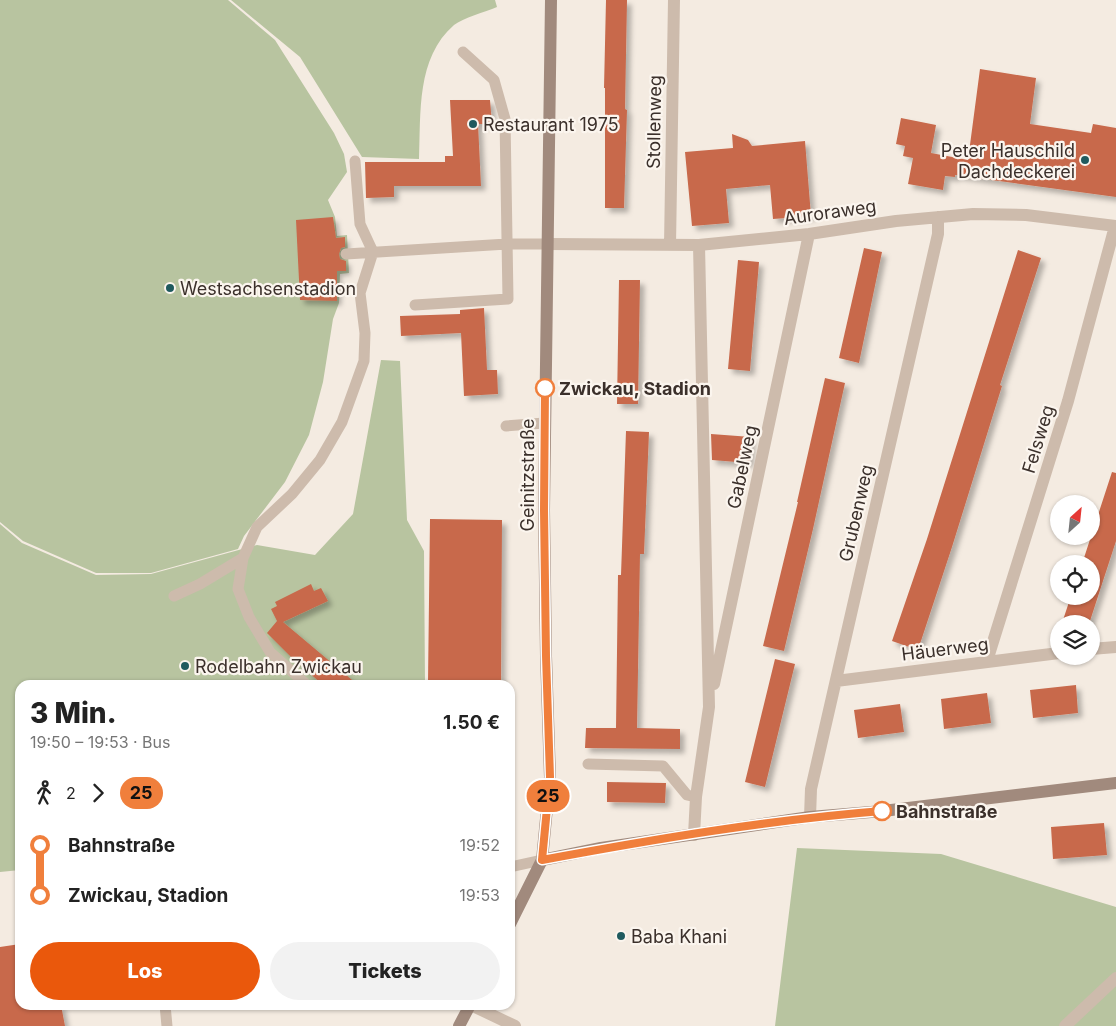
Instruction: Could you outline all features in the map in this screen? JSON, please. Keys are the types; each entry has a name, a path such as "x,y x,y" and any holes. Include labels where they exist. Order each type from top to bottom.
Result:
{"main road":[{"name":"Geinitzstraße","path":"542,860 550,777 546,656 544,423 551,0"},
{"path":"515,914 542,860 601,848 810,817 883,811 1116,784"},
{"path":"459,1026 467,1010"}],"street":[{"name":"Stollenweg","path":"670,245 674,0"},
{"name":"Auroraweg","path":"548,244 699,245 809,234 896,221 973,214 1026,215 1116,226"},
{"name":"Grubenweg","path":"810,817 810,789 938,234 938,217"},
{"name":"Felsweg","path":"987,661 1068,401 1116,226"},
{"name":"Gabelweg","path":"694,835 696,797 709,706 809,234"},
{"name":"Gabelweg","path":"699,245 709,706"},
{"path":"1100,648 1116,647"},
{"name":"Häuerweg","path":"836,681 1050,654"},
{"path":"1065,1026 1116,978"},
{"path":"481,1010 515,1026"}],"lane":[{"path":"415,305 508,299 505,119 494,80 463,52"},
{"path":"301,680 270,652 249,617 238,589 242,558 257,527 292,494 320,460 342,422 364,361 366,333 360,292 373,252 360,224 355,161"},
{"path":"346,254 507,244 548,244"},
{"path":"506,426 544,423"},
{"path":"174,596 200,584 242,558"},
{"path":"588,764 663,766 687,795 696,797"},
{"path":"515,866 542,860"},
{"path":"166,1010 168,1026"}],"green space":[{"name":"Westsachsenstadion","path":"0,0 228,0 275,40 334,133 344,154 347,172 328,200 335,217 337,236 347,235 349,273 340,274 339,303 333,319 323,382 309,435 285,482 244,536 238,549 151,573 96,573 23,541 0,522"},
{"path":"231,0 495,0 497,7 458,22 442,38 433,53 423,87 419,159 362,157 300,57"},
{"name":"Rodelbahn Zwickau","path":"381,360 400,361 407,520 424,551 425,680 15,680 15,870 0,872 0,524 22,543 96,575 151,574 257,545 315,555 353,514"},
{"path":"797,848 941,854 1116,907 1116,1026 775,1026"}],"building":[{"path":"606,0 627,0 625,109 627,110 624,208 605,208 604,88"},
{"path":"980,69 1036,78 1030,124 1091,133 1093,124 1116,128 1116,197 955,175 955,177 945,176 943,190 908,184 913,158 903,156 905,146 896,144 901,118 936,125 931,153 968,160"},
{"path":"450,100 490,100 492,124 478,124 481,186 394,186 394,197 366,198 365,162 445,162 445,156 453,156"},
{"path":"732,134 748,140 752,146 805,141 811,216 773,219 770,185 726,189 729,223 692,226 685,152 733,148"},
{"path":"333,217 336,238 345,237 345,247 341,248 339,254 340,259 346,261 346,271 337,271 337,301 300,300 296,220"},
{"path":"864,248 882,252 859,363 839,358"},
{"path":"1018,250 1041,258 1000,385 1002,386 952,547 918,650 892,641 927,539"},
{"path":"738,260 759,262 750,371 728,369"},
{"path":"619,280 640,280 638,404 617,404"},
{"path":"484,308 487,370 497,370 498,394 464,396 461,333 401,336 400,316 460,314 460,310"},
{"path":"825,378 845,383 784,651 763,646 798,502"},
{"path":"626,431 649,432 644,554 640,554 637,728 680,729 680,749 585,748 586,728 616,728 618,575 621,575"},
{"path":"711,434 751,437 749,463 712,460"},
{"path":"1112,472 1116,473 1116,541 1100,590 1100,555 1085,555 1088,545 1100,545 1100,509"},
{"path":"430,519 502,520 501,680 428,680"},
{"path":"311,584 314,591 321,588 328,601 283,622 352,680 317,680 267,633 277,621 271,609 277,606 275,602"},
{"path":"1068,605 1095,605 1092,615 1065,615"},
{"path":"775,659 795,664 765,787 745,782"},
{"path":"1076,685 1078,713 1033,718 1030,690"},
{"path":"987,693 991,723 944,729 941,699"},
{"path":"900,704 904,732 858,738 854,710"},
{"path":"607,782 666,783 665,803 607,802"},
{"path":"1104,823 1107,855 1053,859 1051,827"},
{"path":"15,945 15,1010 62,1010 65,1026 0,1026 0,947"}],"bus line":[{"name":"25","path":"545,388 544,510 550,777 542,860 601,848 789,820 882,811"}],"place":[{"name":"Restaurant 1975","path":"473,124"},
{"name":"Peter Hauschild Dachdeckerei","path":"1085,160"},
{"name":"Westsachsenstadion","path":"170,288"},
{"name":"Zwickau, Stadion","path":"545,388"},
{"name":"Rodelbahn Zwickau","path":"185,666"},
{"name":"Bahnstraße","path":"882,811"},
{"name":"Baba Khani","path":"621,936"}]}
